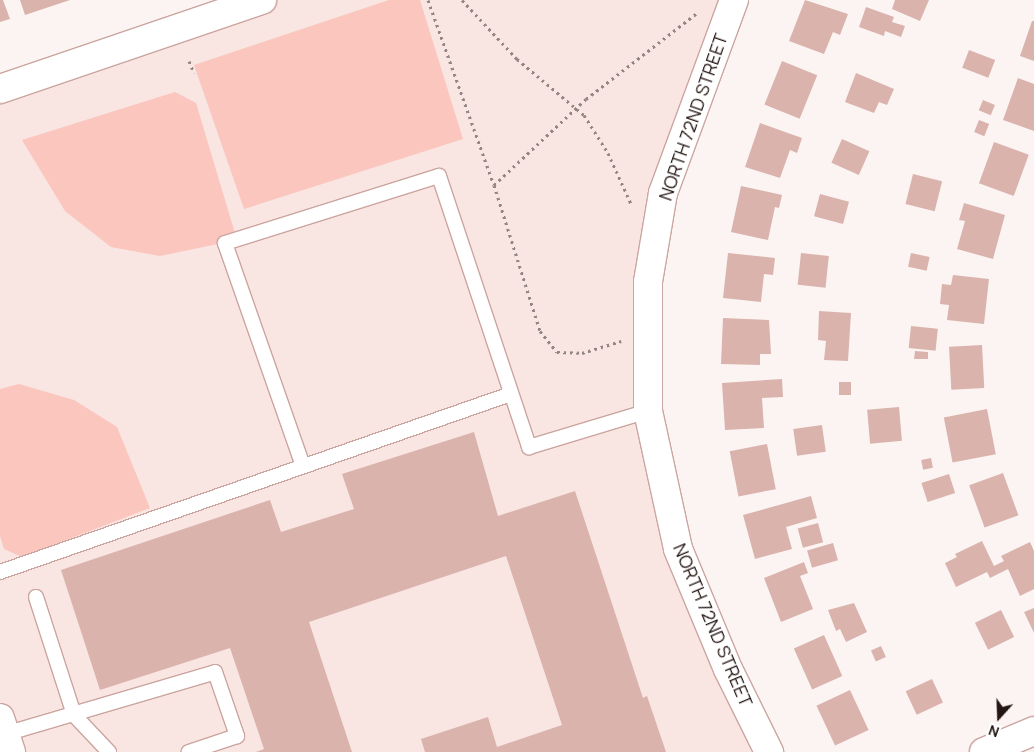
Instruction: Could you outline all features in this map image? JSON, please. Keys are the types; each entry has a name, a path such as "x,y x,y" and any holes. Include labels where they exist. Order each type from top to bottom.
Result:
{"street":[{"path":"0,88 262,0"},
{"name":"NORTH 72ND STREET","path":"734,0 663,193 648,282 648,411 678,549 728,669 769,752"},
{"path":"984,752 1034,731"}],"lane":[{"path":"304,466 225,243 439,176 529,447 648,411"},
{"path":"0,572 304,466 376,443 442,416 512,394"},
{"path":"36,597 74,715 109,752"},
{"path":"6,735 215,672 237,736 189,752"}],"path":[{"path":"428,0 494,185 540,332 557,352 582,353 624,340"},
{"path":"462,0 517,59 576,108 608,153 636,216"},
{"path":"494,185 576,108 697,13"},
{"path":"190,61 194,73"}],"shaded area":[{"path":"262,0 734,0 663,193 648,411 678,549 769,752 11,752 0,718 0,89"},
{"path":"389,0 420,0 463,139 244,209 194,65"},
{"path":"175,92 196,103 237,240 160,256 111,247 65,211 22,140"},
{"path":"19,384 74,400 117,427 150,508 22,557 4,549 0,536 0,389"}],"building":[{"path":"0,0 3,0 10,19 0,22"},
{"path":"20,0 70,0 25,15"},
{"path":"805,0 848,14 840,35 833,32 824,54 789,41"},
{"path":"895,0 929,0 920,21 892,9"},
{"path":"866,7 894,17 892,22 905,26 901,37 885,31 884,36 859,27"},
{"path":"1032,21 1034,21 1034,61 1020,56"},
{"path":"969,50 995,60 988,78 962,68"},
{"path":"782,61 817,75 800,119 764,105"},
{"path":"856,73 894,89 887,105 879,102 874,113 845,102"},
{"path":"1018,78 1034,84 1034,131 1003,120"},
{"path":"983,100 995,105 991,115 979,110"},
{"path":"979,120 989,124 984,136 974,132"},
{"path":"760,123 802,138 797,153 790,150 780,178 745,167"},
{"path":"842,139 869,151 859,175 831,163"},
{"path":"994,142 1029,155 1014,196 979,183"},
{"path":"913,174 942,181 935,211 906,204"},
{"path":"741,186 782,195 779,208 775,207 768,240 731,232"},
{"path":"820,194 849,202 843,224 814,216"},
{"path":"964,203 1005,215 993,259 957,249 965,221 959,220"},
{"path":"728,253 775,258 773,275 764,274 761,302 723,298"},
{"path":"801,253 829,256 826,288 798,285"},
{"path":"911,253 930,257 927,271 908,267"},
{"path":"953,275 989,279 984,324 947,320 949,305 940,304 942,284 951,285"},
{"path":"819,311 851,313 848,361 824,360 826,341 818,340"},
{"path":"723,318 769,320 771,354 760,354 760,365 721,364"},
{"path":"911,326 938,329 936,351 909,348"},
{"path":"982,345 984,388 951,390 949,347"},
{"path":"915,351 928,352 928,359 914,359"},
{"path":"782,379 783,397 762,398 764,428 725,430 722,383"},
{"path":"839,382 851,382 851,395 839,395"},
{"path":"899,407 902,441 870,444 867,410"},
{"path":"987,409 996,454 953,463 944,417"},
{"path":"822,425 826,452 797,456 793,429"},
{"path":"474,432 498,516 575,491 643,698 647,696 666,752 425,752 421,739 488,717 497,747 562,725 506,556 309,622 352,752 256,752 264,749 230,648 100,690 61,570 270,500 281,532 354,509 342,474"},
{"path":"767,444 776,489 738,496 730,451"},
{"path":"931,458 933,468 923,470 921,460"},
{"path":"1003,473 1018,515 985,528 969,485"},
{"path":"949,474 955,493 928,502 921,483"},
{"path":"811,496 817,518 786,527 792,549 755,559 743,515"},
{"path":"818,523 823,542 803,548 798,528"},
{"path":"982,541 994,566 1004,561 1001,556 1030,542 1034,551 1034,589 1020,596 1008,569 990,578 987,572 956,587 945,563 957,557 955,554"},
{"path":"833,543 838,560 812,568 807,550"},
{"path":"804,562 808,573 800,576 813,609 781,622 764,578"},
{"path":"854,603 867,632 846,642 840,629 836,631 828,610"},
{"path":"1034,608 1034,633 1024,612"},
{"path":"1001,610 1014,637 988,650 975,623"},
{"path":"824,635 842,676 812,690 794,648"},
{"path":"881,646 886,657 876,661 871,650"},
{"path":"932,679 943,703 917,715 906,691"},
{"path":"850,690 869,730 835,746 816,706"}]}
